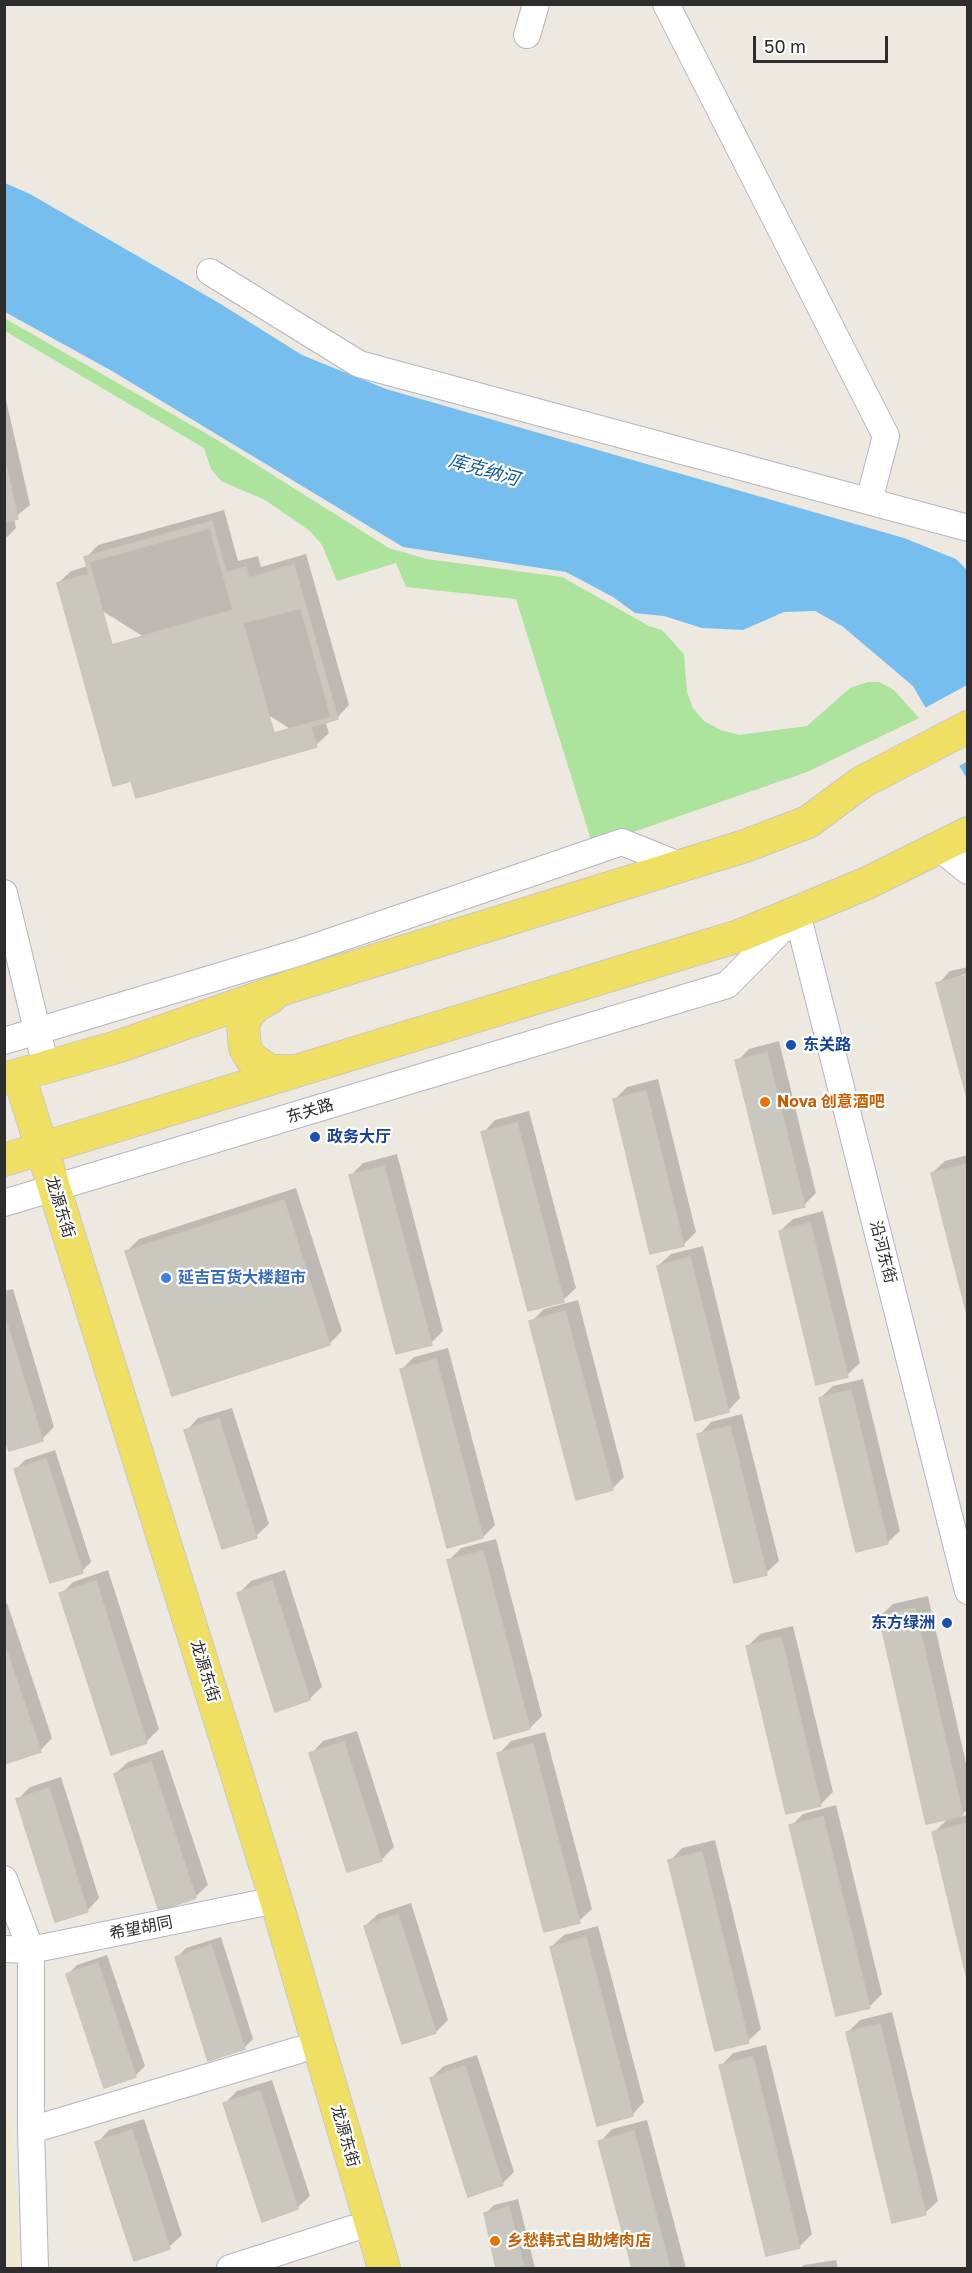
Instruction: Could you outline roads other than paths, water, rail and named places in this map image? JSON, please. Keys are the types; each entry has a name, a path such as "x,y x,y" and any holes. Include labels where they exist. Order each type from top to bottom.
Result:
{"main road":[{"path":"19,1080 289,987 684,867 808,822 862,782 968,727"},
{"name":"东关路","path":"23,1155 740,936 798,913 952,841"},
{"path":"289,987 257,1005 243,1025 243,1036 245,1048 259,1066 281,1072 302,1070"},
{"name":"龙源东街","path":"19,1080 23,1155 45,1191 266,1903 384,2268"},
{"name":"龙源东街","path":"266,1903 299,2050 363,2268"}],"street":[{"path":"527,35 536,4"},
{"path":"666,4 886,436 869,501"},
{"path":"210,272 359,364 968,528"},
{"path":"952,841 968,872"},
{"path":"4,1041 300,952 622,842 684,867"},
{"path":"4,893 38,1031 19,1080"},
{"name":"东关路","path":"4,1203 727,985 798,913"},
{"name":"沿河东街","path":"798,913 968,1591"},
{"path":"4,1879 31,1950 31,2130 35,2268"},
{"name":"希望胡同","path":"4,1949 31,1950 266,1903"},
{"path":"31,2130 299,2050"},
{"path":"230,2268 351,2229"}],"water":[{"name":"库克纳河","path":"5,183 30,194 219,303 302,355 386,389 904,538 956,559 967,570 967,779 913,686 842,626 815,611 784,612 743,630 702,628 664,616 635,613 613,597 566,572 403,547 112,371 5,312"}],"place":[{"name":"东关路","path":"791,1045"},
{"name":"Nova 创意酒吧","path":"765,1102"},
{"name":"政务大厅","path":"315,1137"},
{"name":"延吉百货大楼超市","path":"166,1278"},
{"name":"东方绿洲","path":"947,1623"},
{"name":"乡愁韩式自助烤肉店","path":"495,2241"}]}
